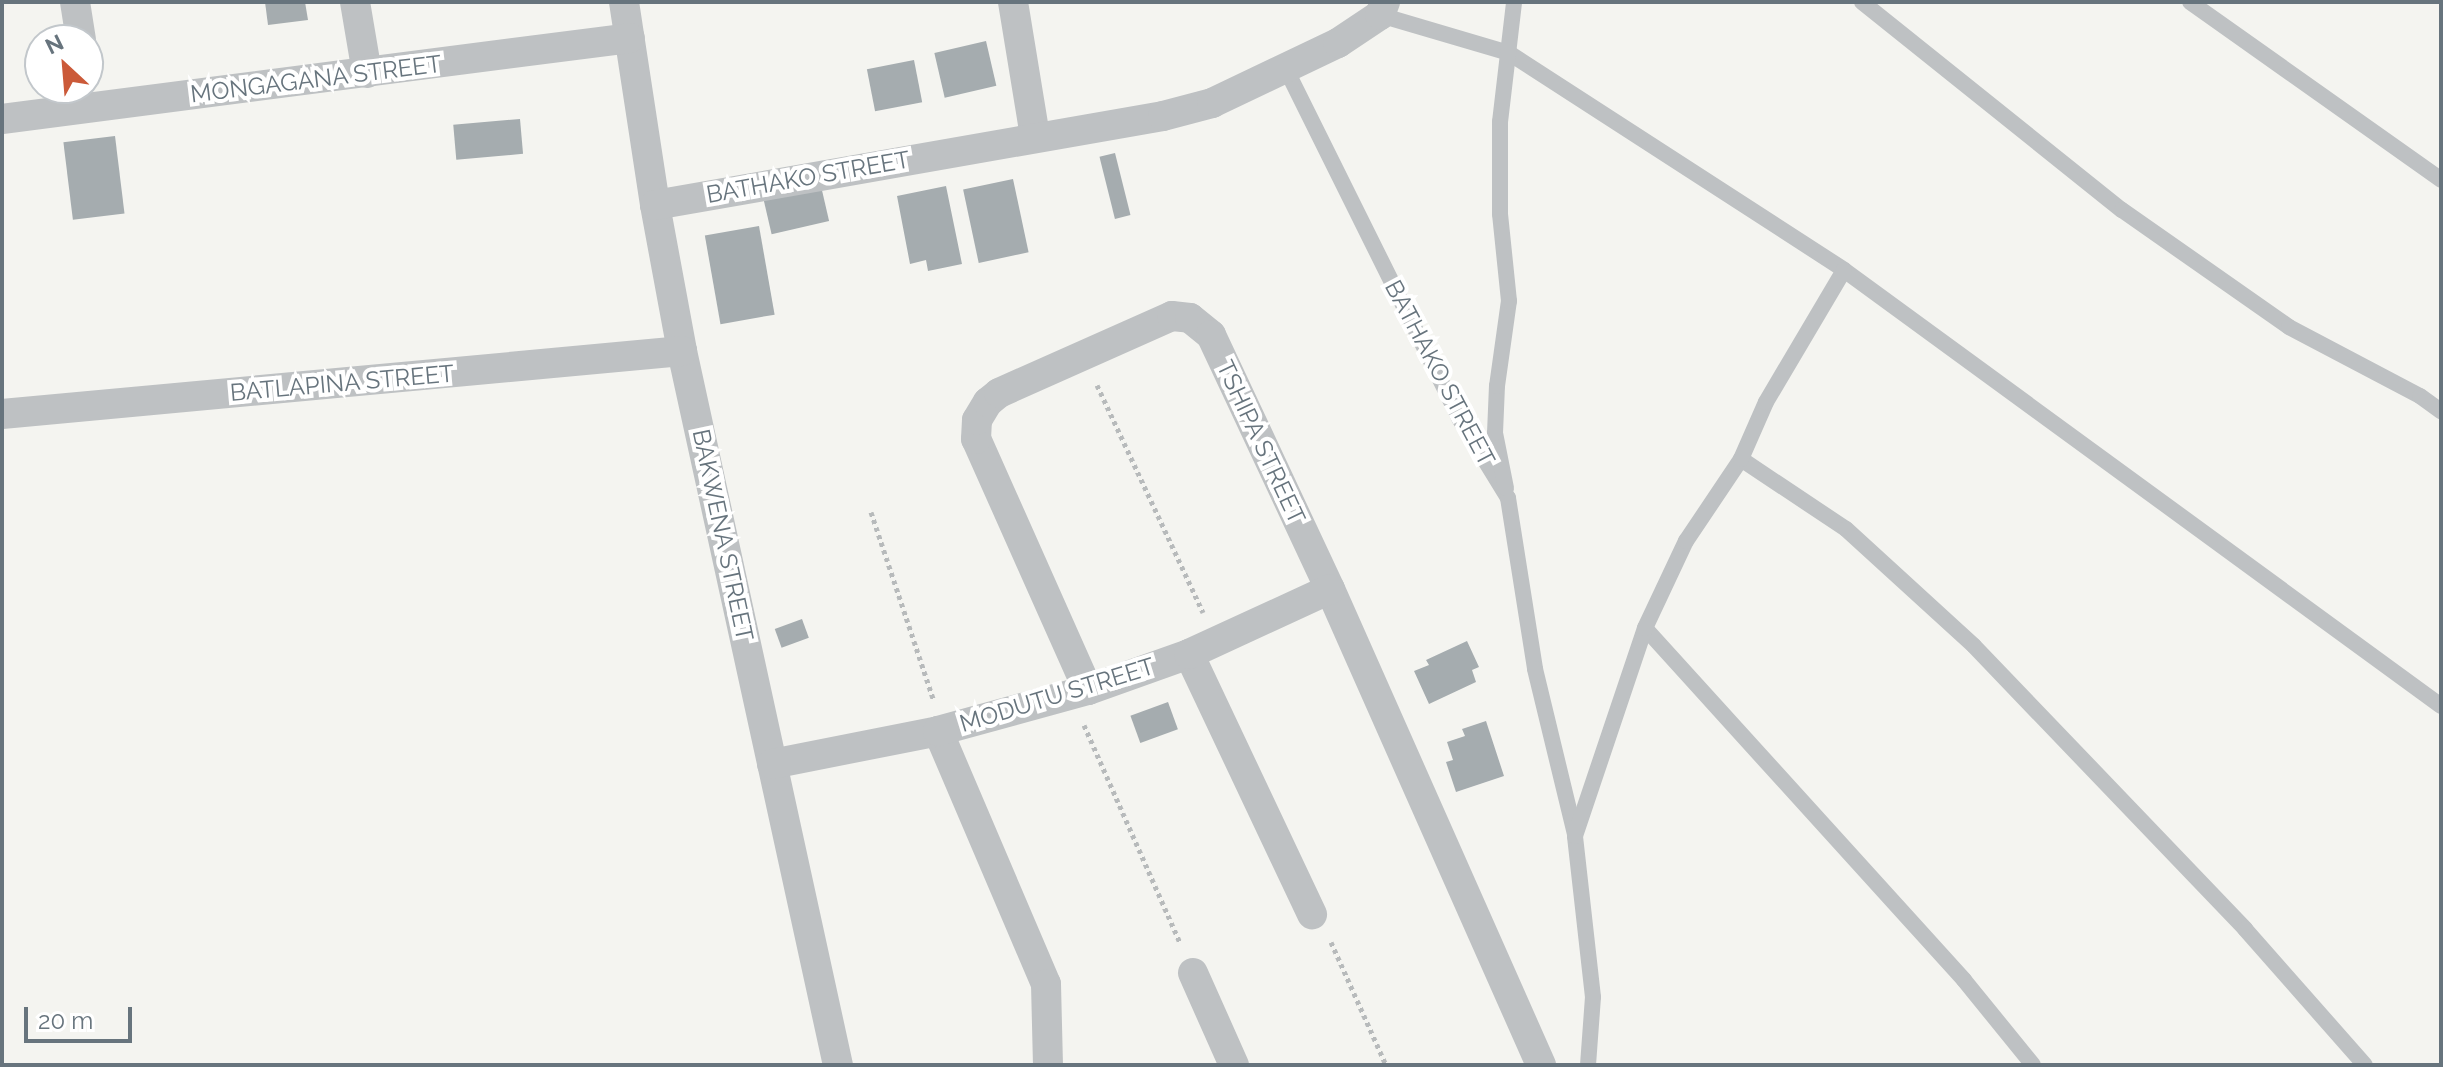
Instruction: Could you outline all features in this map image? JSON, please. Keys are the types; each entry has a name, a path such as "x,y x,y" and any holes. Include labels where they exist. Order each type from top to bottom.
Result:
{"street":[{"path":"75,2 78,24"},
{"path":"355,2 367,73"},
{"name":"BAKWENA STREET","path":"624,2 655,205 682,351 838,1065"},
{"path":"1013,2 1035,136"},
{"name":"BATHAKO STREET","path":"655,205 1163,116 1212,103 1338,43 1383,8"},
{"name":"MONGAGANA STREET","path":"104,95 367,73 630,38"},
{"name":"MONGAGANA STREET","path":"2,119 59,104"},
{"name":"TSHIPA STREET","path":"1080,692 976,439 975,428 981,411 999,393 1172,316 1190,318 1211,335 1330,589 1541,1065"},
{"name":"BATLAPINA STREET","path":"2,414 682,351"},
{"name":"MODUTU STREET","path":"772,764 941,731 1080,692 1203,648 1330,589"},
{"path":"1203,648 1312,914"},
{"path":"941,731 1046,984 1048,1065"},
{"path":"1193,973 1234,1065"}],"lane":[{"path":"1508,498 1495,433 1497,386 1509,301 1500,214 1500,122 1514,2"},
{"path":"1862,2 2122,210 2289,327 2420,396 2441,411"},
{"path":"2190,2 2441,180"},
{"path":"1383,8 1509,53 1844,270 2441,706"},
{"name":"BATHAKO STREET","path":"1285,67 1459,418 1508,498 1535,669 1575,836 1593,997 1588,1065"},
{"path":"1575,836 1645,628 1686,541 1741,459 1773,389 1844,270"},
{"path":"1741,459 1846,529 1974,646 2245,929 2365,1065"},
{"path":"1645,628 1964,980 2033,1065"}],"path":[{"path":"1083,356 1203,648"},
{"path":"871,512 941,731"},
{"path":"1080,692 1193,973"},
{"path":"1312,914 1327,933 1386,1065"}],"building":[{"path":"265,2 305,2 308,20 268,25"},
{"path":"986,41 996,86 945,98 934,53"},
{"path":"914,60 922,102 875,111 867,69"},
{"path":"520,119 523,154 456,160 453,125"},
{"path":"115,136 125,213 73,220 63,142"},
{"path":"1115,153 1130,215 1115,219 1099,157"},
{"path":"1013,179 1029,252 979,263 963,190"},
{"path":"821,186 829,221 772,234 764,199"},
{"path":"946,186 962,264 928,271 926,260 910,264 897,196"},
{"path":"759,226 775,315 720,324 705,236"},
{"path":"802,619 809,638 782,648 775,629"},
{"path":"1467,641 1479,667 1472,670 1476,682 1429,704 1414,671 1429,665 1426,660"},
{"path":"1168,702 1178,729 1140,743 1130,716"},
{"path":"1486,721 1504,776 1456,792 1446,762 1453,760 1447,742 1465,736 1462,729"}]}
